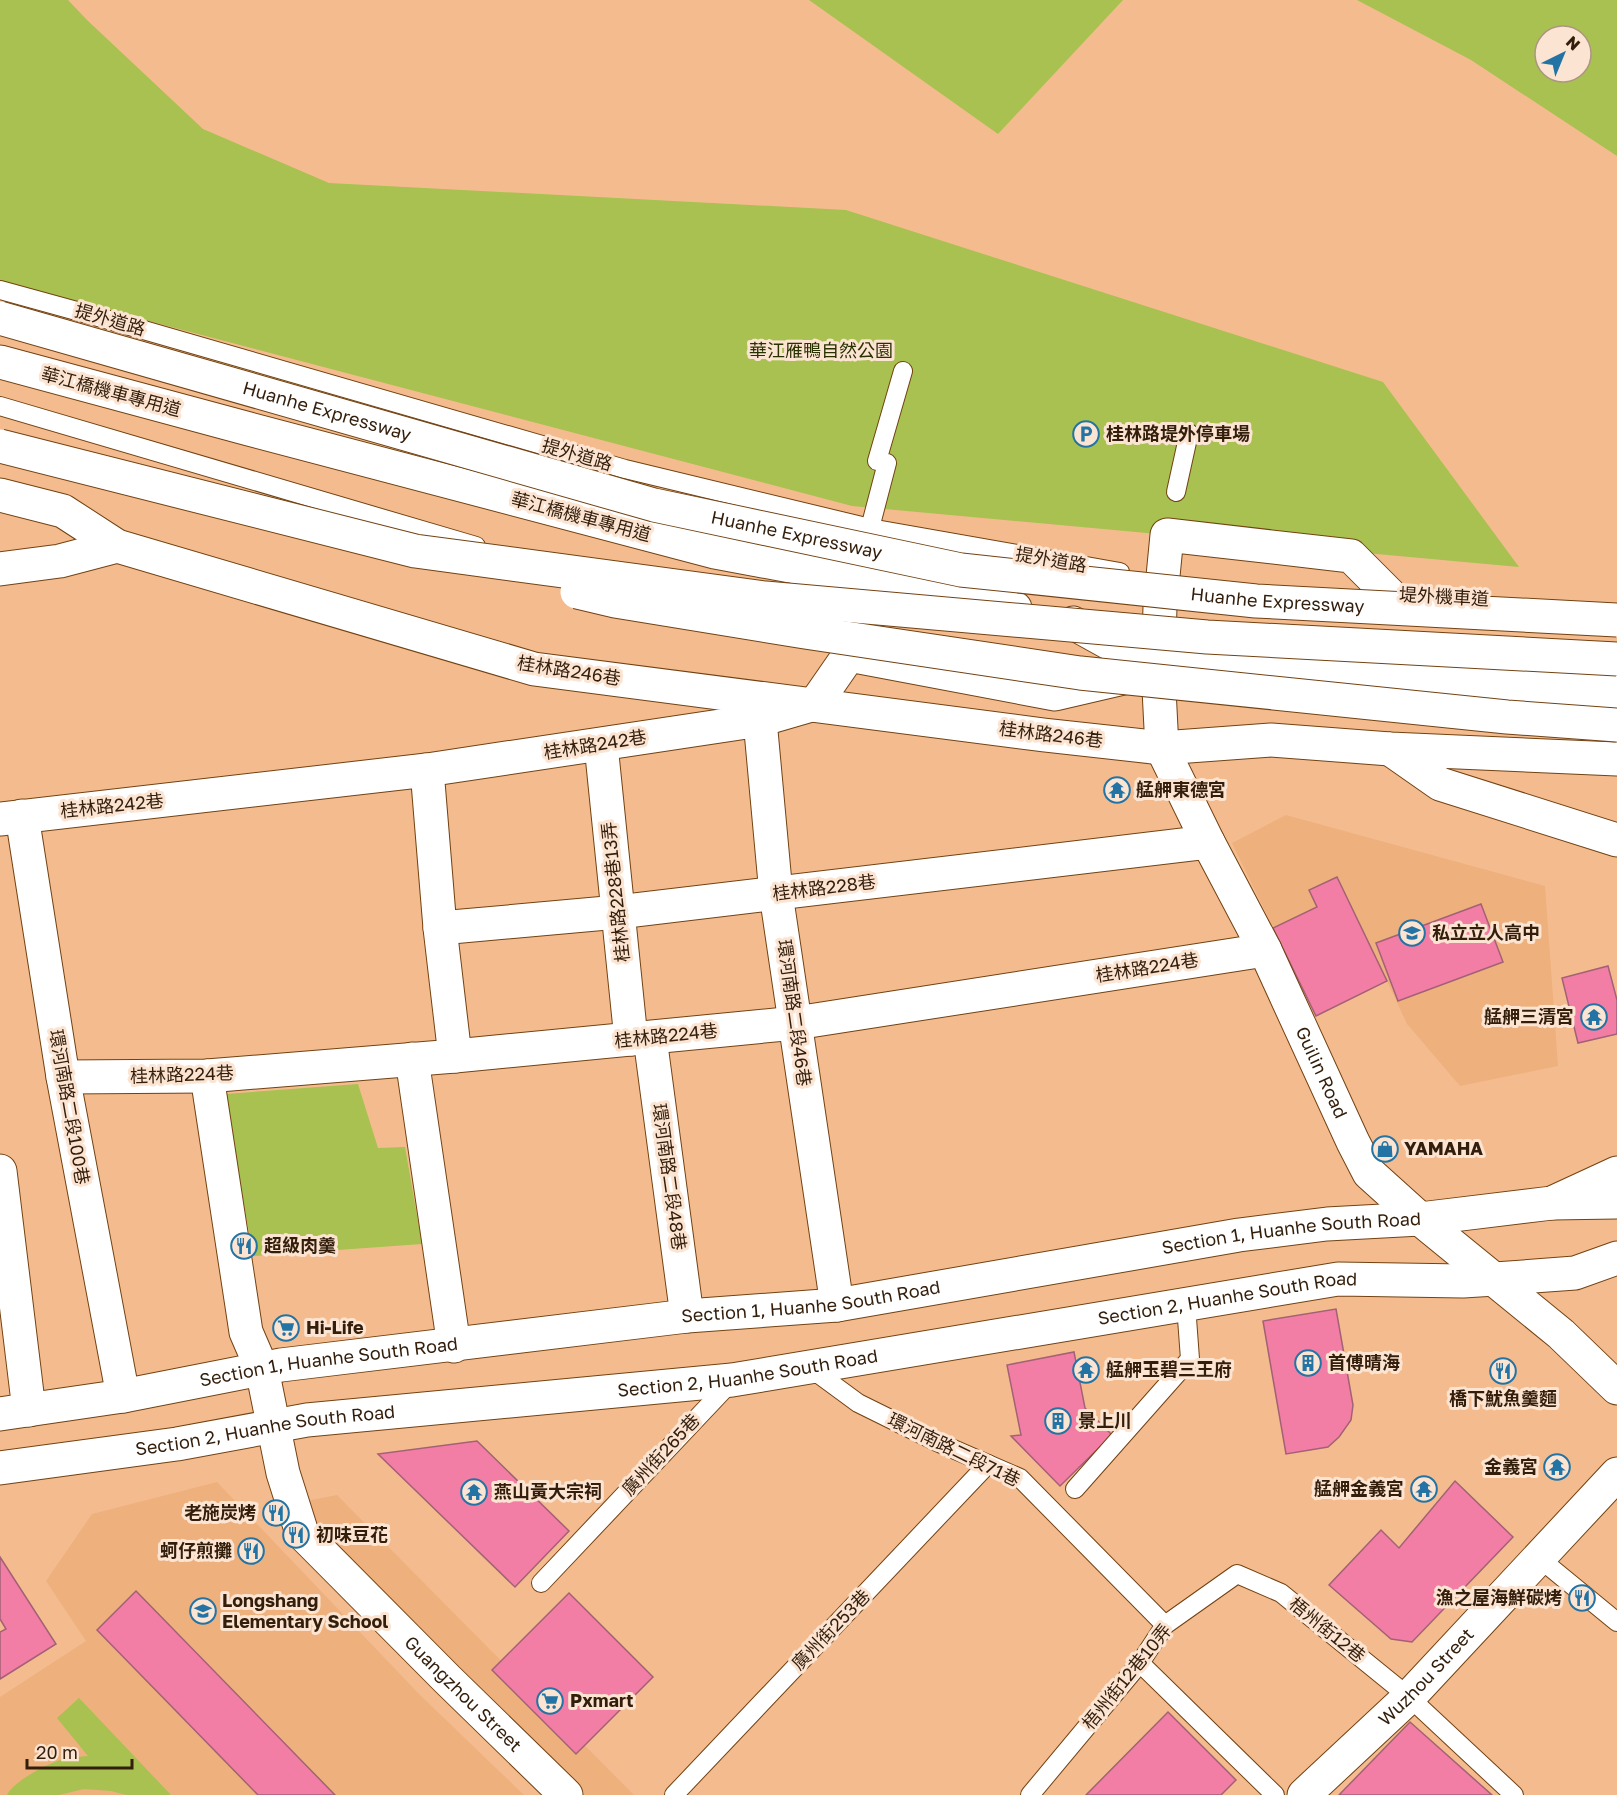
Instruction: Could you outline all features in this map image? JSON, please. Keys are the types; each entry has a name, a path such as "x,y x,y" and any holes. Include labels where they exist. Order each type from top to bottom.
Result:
{"main road":[{"name":"Huanhe Expressway","path":"0,318 654,505 961,570 1256,601 1617,620"},
{"name":"華江橋機車專用道","path":"0,362 716,552 1060,616 1158,670"},
{"path":"0,446 615,601 805,632 1092,674 1495,716 1617,725"},
{"name":"桂林路246巷","path":"0,495 63,511 117,546 534,669 1044,735 1162,748 1271,740 1617,759"},
{"name":"Guilin Road","path":"1389,594 1351,556 1167,535 1160,607 1158,670 1162,748 1265,950 1369,1173 1420,1219 1561,1334 1617,1388"},
{"path":"0,569 60,561 117,546"},
{"path":"415,551 765,598 1207,637 1617,659"},
{"name":"堤外機車道","path":"1163,579 1355,598 1389,594 1617,607"},
{"path":"815,705 849,656 1055,694 1158,670 1178,668 1617,692"},
{"name":"桂林路242巷","path":"11,818 427,770 760,720 815,705"},
{"name":"環河南路二段46巷","path":"760,720 776,894 837,1305"},
{"name":"桂林路228巷13弄","path":"601,745 618,912 640,1038"},
{"path":"1390,748 1440,784 1617,840"},
{"path":"427,770 440,927 455,1056"},
{"name":"環河南路二段100巷","path":"11,818 123,1396"},
{"name":"桂林路228巷","path":"440,927 618,912 1208,842"},
{"name":"桂林路224巷","path":"63,1077 207,1076 455,1056 795,1023 1265,950"},
{"name":"環河南路二段48巷","path":"640,1038 687,1316"},
{"path":"412,1059 454,1346"},
{"name":"Guangzhou Street","path":"207,1076 246,1332 262,1369 283,1473 302,1533 566,1795"},
{"path":"0,1171 15,1412"},
{"name":"Section 1, Huanhe South Road","path":"15,1412 123,1396 262,1369 687,1316 837,1305 1239,1235 1327,1224 1420,1219 1552,1203 1617,1173"},
{"path":"1552,1203 1617,1202"},
{"path":"1495,1279 1575,1273 1617,1258"},
{"name":"Section 2, Huanhe South Road","path":"0,1468 177,1444 318,1419 732,1380 1338,1279 1463,1281 1495,1279"},
{"name":"Wuzhou Street","path":"1304,1795 1409,1697 1617,1474"}],"lane":[{"name":"提外道路","path":"0,290 626,469 870,528 1163,579"},
{"path":"870,528 887,463 877,461 903,371"},
{"path":"0,406 849,656"},
{"path":"1176,492 1189,434"},
{"path":"1075,1489 1190,1359 1186,1305"},
{"name":"環河南路二段71巷","path":"809,1367 858,1404 1020,1478 1165,1625"},
{"name":"廣州街265巷","path":"541,1583 732,1380"},
{"name":"廣州街253巷","path":"674,1795 988,1464"},
{"path":"1539,1558 1617,1622"},
{"name":"梧州街12巷10弄","path":"1030,1795 1140,1663 1165,1625 1237,1574"},
{"name":"梧州街12巷","path":"1237,1574 1281,1593 1409,1697 1515,1795"},
{"path":"1140,1663 1275,1795"}],"shaded area":[{"name":"私立立人高中","path":"1286,815 1545,886 1558,1066 1460,1086 1407,1024 1387,981 1316,1016 1232,843"},
{"name":"Longshang Elementary School","path":"217,1482 419,1694 524,1795 0,1795 0,1697 86,1641 46,1581 92,1514"},
{"path":"337,1495 634,1795 543,1795 265,1509"}],"green space":[{"name":"華江雁鴨自然公園","path":"0,0 68,0 203,129 329,183 846,210 1383,382 1519,567 852,506 0,282"},
{"path":"809,0 1123,0 998,134"},
{"path":"1357,0 1617,0 1617,156 1471,60"},
{"path":"358,1084 378,1148 405,1147 422,1244 253,1256 225,1094"},
{"path":"79,1698 171,1795 126,1795 111,1791 84,1789 59,1795 7,1795 17,1784 49,1764 64,1759 88,1756 57,1718"}],"building":[{"path":"1337,877 1387,981 1316,1016 1273,928 1317,907 1309,890"},
{"path":"1481,904 1503,962 1398,1001 1376,943"},
{"name":"艋舺三清宮","path":"1608,966 1617,1000 1617,1034 1578,1043 1562,978"},
{"name":"首傅晴海","path":"1336,1309 1353,1405 1351,1420 1339,1437 1328,1447 1286,1454 1263,1321"},
{"name":"景上川","path":"1074,1352 1085,1408 1112,1435 1060,1486 1011,1436 1021,1435 1007,1365"},
{"name":"燕山黃大宗祠","path":"477,1441 569,1531 515,1587 378,1454"},
{"path":"1455,1481 1513,1537 1412,1642 1391,1639 1329,1585 1381,1530 1399,1548"},
{"path":"0,1557 56,1644 0,1679 0,1632 6,1629 0,1619"},
{"path":"136,1591 335,1795 258,1795 97,1630"},
{"path":"569,1593 653,1677 576,1754 492,1670"},
{"path":"1168,1712 1236,1780 1221,1795 1086,1795"},
{"path":"1410,1722 1492,1795 1339,1795"}],"place":[{"name":"桂林路堤外停車場","path":"1086,434"},
{"name":"艋舺東德宮","path":"1117,790"},
{"name":"私立立人高中","path":"1412,933"},
{"name":"艋舺三清宮","path":"1594,1017"},
{"name":"YAMAHA","path":"1385,1149"},
{"name":"超級肉羹","path":"244,1246"},
{"name":"Hi-Life","path":"286,1328"},
{"name":"首傅晴海","path":"1308,1363"},
{"name":"艋舺玉碧三王府","path":"1086,1370"},
{"name":"橋下魷魚羹麵","path":"1503,1371"},
{"name":"景上川","path":"1058,1421"},
{"name":"金義宮","path":"1557,1467"},
{"name":"艋舺金義宮","path":"1424,1489"},
{"name":"燕山黃大宗祠","path":"474,1492"},
{"name":"老施炭烤","path":"276,1513"},
{"name":"初味豆花","path":"296,1535"},
{"name":"蚵仔煎攤","path":"251,1551"},
{"name":"漁之屋海鮮碳烤","path":"1582,1598"},
{"name":"Longshang Elementary School","path":"203,1611"},
{"name":"Pxmart","path":"550,1701"}]}
